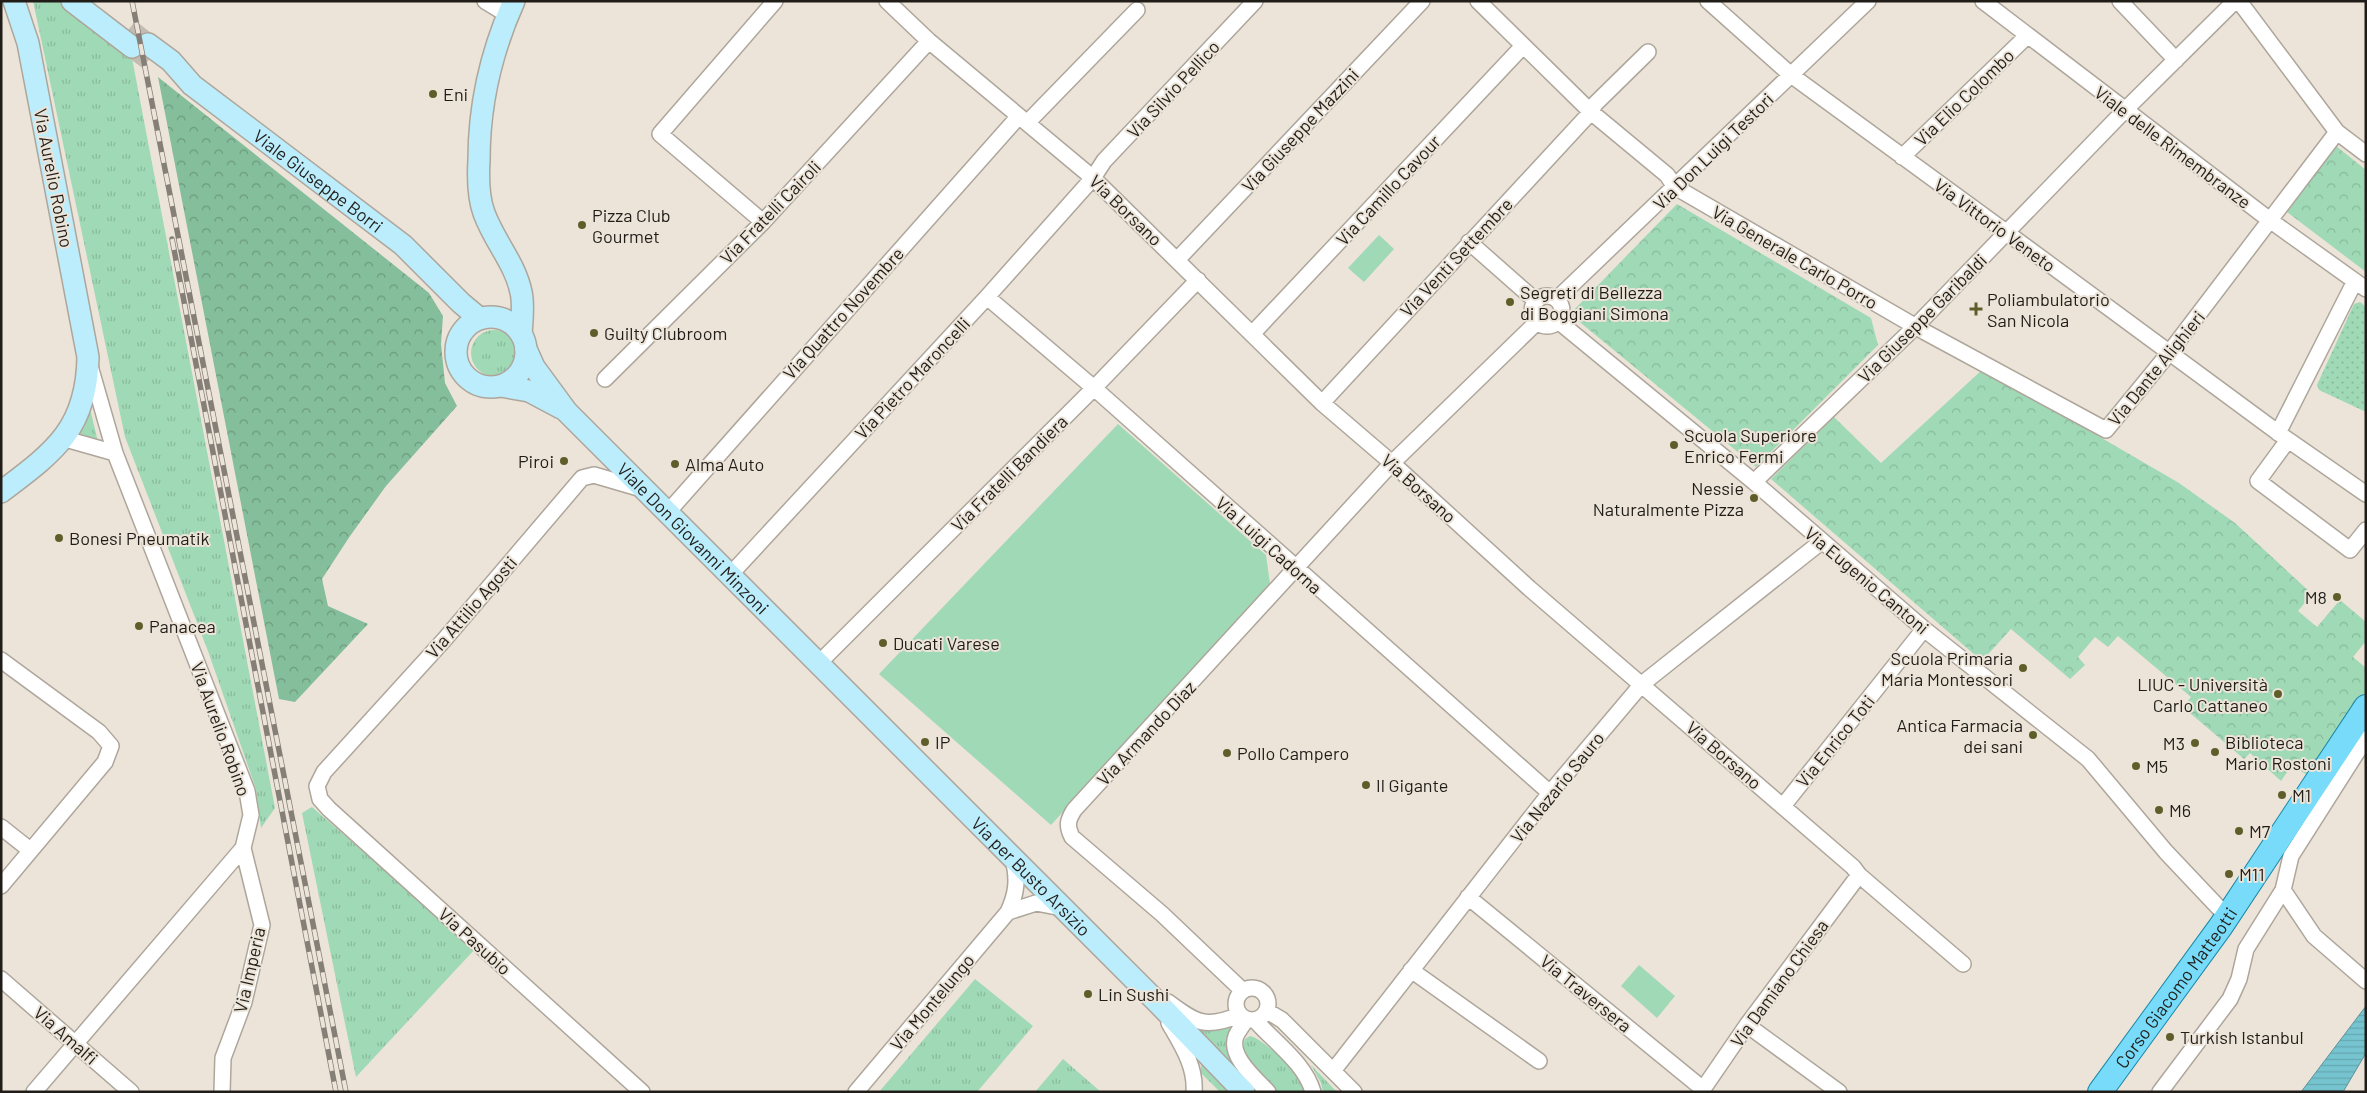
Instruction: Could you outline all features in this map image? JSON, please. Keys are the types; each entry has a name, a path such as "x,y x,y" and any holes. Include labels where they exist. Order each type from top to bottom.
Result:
{"main road":[{"name":"Via Aurelio Robino","path":"1,492 48,456 62,438 82,404 88,382 88,357 28,43 14,1"},
{"name":"Viale Giuseppe Borri","path":"72,1 140,46 170,61 192,85 402,245 438,282 489,318"},
{"name":"Viale Giuseppe Borri","path":"92,1 140,46"},
{"name":"Viale Don Giovanni Minzoni","path":"511,8 487,77 479,128 478,178 483,211 492,233 518,280 522,302 523,342 534,367 567,412 647,490 729,576 818,664"},
{"path":"489,318 508,321 523,342 525,361 520,372 512,380 501,386 489,388 477,385 463,373 455,356 456,344 460,333 469,324 489,318 512,306 518,280"},
{"name":"Viale Giuseppe Borri","path":"438,282 460,333"},
{"name":"Viale Don Giovanni Minzoni","path":"501,386 529,391 567,412"},
{"name":"Via per Busto Arsizio","path":"818,664 1244,1092"},
{"name":"Corso Giacomo Matteotti","path":"2100,1092 2228,914 2366,707"}],"street":[{"path":"485,1 511,8"},
{"path":"763,222 660,134 776,1"},
{"name":"Via Borsano","path":"887,1 929,41 1093,178 1322,403 1392,463 1529,588 1854,867 1859,875 1963,964"},
{"name":"Via Silvio Pellico","path":"1093,178 1104,161 1255,1"},
{"name":"Via Giuseppe Mazzini","path":"1177,260 1422,1"},
{"name":"Via Generale Carlo Porro","path":"1478,1 1591,112 1666,175 1675,187 1916,326"},
{"name":"Via Vittorio Veneto","path":"1708,1 1790,75 2283,437 2366,494"},
{"name":"Via Don Luigi Testori","path":"1557,299 1868,1"},
{"name":"Viale delle Rimembranze","path":"1983,1 2026,36 2271,221 2360,285"},
{"path":"2120,1 2176,60"},
{"name":"Via Giuseppe Garibaldi","path":"1754,482 1916,326 2008,234 2126,110 2235,1"},
{"path":"2240,1 2337,132 2366,154"},
{"name":"Via Quattro Novembre","path":"668,512 1023,119 1137,10"},
{"name":"Via Elio Colombo","path":"1902,157 2026,36"},
{"name":"Via Fratelli Cairoli","path":"605,379 763,222 929,41"},
{"name":"Via Camillo Cavour","path":"1252,334 1523,46"},
{"name":"Via Venti Settembre","path":"1322,403 1591,112 1595,104 1648,52"},
{"name":"Via Dante Alighieri","path":"1916,326 2106,430 2169,354 2337,132"},
{"name":"Via Pietro Maroncelli","path":"729,576 987,297 1093,178"},
{"path":"1469,242 1536,301"},
{"name":"Via Fratelli Bandiera","path":"818,664 1094,388 1198,280"},
{"path":"2360,285 2283,437 2258,481 2350,550 2366,530"},
{"path":"1546,296 1557,299 1562,310 1558,320 1548,326 1537,322 1532,312 1536,301 1546,296"},
{"name":"Via Luigi Cadorna","path":"987,297 1094,388 1550,793"},
{"name":"Via Eugenio Cantoni","path":"1558,320 1754,482 1821,542 1924,629 2088,759 2166,852 2218,907 2228,914"},
{"path":"1392,463 1537,322"},
{"name":"Via Aurelio Robino","path":"34,1092 243,848 251,815 247,791 115,453 88,357"},
{"path":"62,438 115,453"},
{"name":"Via Armando Diaz","path":"1243,991 1162,914 1072,837 1068,829 1068,820 1074,810 1392,463"},
{"name":"Via Attilio Agosti","path":"317,786 324,772 444,640 582,478 594,475 647,490"},
{"name":"Via Nazario Sauro","path":"1333,1071 1550,793 1642,684 1821,542"},
{"name":"Via Enrico Toti","path":"1783,806 1924,629"},
{"path":"1,660 100,732 112,746 105,762 1,886"},
{"path":"2160,1092 2230,999 2239,980 2246,949 2283,890 2291,856 2366,738"},
{"name":"Via Pasubio","path":"317,786 320,799 329,809 642,1092"},
{"path":"1,827 30,850"},
{"name":"Via Imperia","path":"222,1092 223,1058 244,1002 262,925 243,848"},
{"name":"Via Montelungo","path":"856,1092 1008,912 1017,888 1017,874 1012,859"},
{"name":"Via Damiano Chiesa","path":"1702,1090 1747,1025 1859,875"},
{"path":"2283,890 2314,936 2366,980"},
{"name":"Via Traversera","path":"1468,897 1702,1090"},
{"path":"1008,912 1036,903 1062,908"},
{"path":"1119,965 1185,1015 1202,1022 1220,1023 1252,1016"},
{"path":"1411,970 1539,1062"},
{"name":"Via Amalfi","path":"1,979 131,1092"},
{"path":"1268,1092 1242,1064 1234,1049 1235,1037 1252,1016 1268,1003 1263,993 1253,988 1243,991 1236,1000 1236,1010 1252,1016 1282,1020 1354,1092"},
{"path":"1158,1004 1189,1060 1195,1080 1194,1092"},
{"path":"1252,1016 1309,1079 1314,1092"},
{"path":"1747,1025 1840,1092"}],"green space":[{"path":"33,1 59,1 132,58 275,808 261,828 256,789 208,651 125,437"},
{"path":"158,77 429,293 443,316 441,344 445,383 457,406 386,486 322,579 328,606 368,624 295,702 279,699"},
{"path":"2336,146 2366,170 2366,272 2287,212"},
{"path":"1677,204 1871,318 1878,345 1756,467 1570,314"},
{"path":"1379,235 1394,249 1364,282 1348,268"},
{"path":"2360,302 2366,307 2366,412 2319,390 2317,385 2354,304"},
{"path":"489,330 499,330 513,340 517,353 513,366 507,372 499,376 489,376 475,366 471,358 471,348 481,334"},
{"path":"1983,369 2179,483 2235,523 2312,594 2298,611 2317,627 2340,600 2366,622 2366,641 2353,657 2366,668 2366,691 2307,775 2292,765 2281,781 2250,753 2244,759 2183,707 2191,697 2118,636 2108,647 2095,637 2078,657 2085,665 2070,679 2011,629 1982,661 1771,479 1834,417 1881,463"},
{"path":"88,400 98,442 69,436"},
{"path":"1118,424 1266,555 1270,584 1051,825 879,674"},
{"path":"312,807 475,949 356,1077 302,813"},
{"path":"1639,965 1675,996 1657,1018 1621,986"},
{"path":"975,979 1033,1026 977,1092 879,1092"},
{"path":"1232,1026 1229,1043 1235,1059 1256,1089 1195,1028 1218,1030"},
{"path":"1250,1036 1270,1048 1292,1069 1302,1080 1306,1092 1273,1092 1252,1067 1244,1053 1245,1039"},
{"path":"1201,1058 1235,1092 1220,1092 1201,1073"},
{"path":"1063,1059 1101,1092 1035,1092"},
{"path":"1311,1065 1337,1092 1323,1092 1321,1083"}],"water":[{"path":"2366,1006 2366,1053 2343,1092 2301,1092"}],"tunnel":[{"path":"129,29 148,44"},
{"path":"132,47 152,62"}],"railway":[{"path":"132,1 346,1092"},
{"path":"172,239 336,1092"}],"place":[{"name":"Eni","path":"433,94"},
{"name":"Pizza Club Gourmet","path":"582,225"},
{"name":"Segreti di Bellezza di Boggiani Simona","path":"1510,302"},
{"name":"Poliambulatorio San Nicola","path":"1976,309"},
{"name":"Guilty Clubroom","path":"594,333"},
{"name":"Scuola Superiore Enrico Fermi","path":"1674,445"},
{"name":"Piroi","path":"564,461"},
{"name":"Alma Auto","path":"675,464"},
{"name":"Nessie Naturalmente Pizza","path":"1754,498"},
{"name":"Bonesi Pneumatik","path":"59,538"},
{"name":"M8","path":"2337,597"},
{"name":"Panacea","path":"139,626"},
{"name":"Ducati Varese","path":"883,643"},
{"name":"Scuola Primaria Maria Montessori","path":"2023,668"},
{"name":"LIUC - Università Carlo Cattaneo","path":"2278,694"},
{"name":"Antica Farmacia dei sani","path":"2033,735"},
{"name":"IP","path":"925,742"},
{"name":"M3","path":"2195,743"},
{"name":"Biblioteca Mario Rostoni","path":"2215,752"},
{"name":"Pollo Campero","path":"1227,753"},
{"name":"M5","path":"2136,766"},
{"name":"Il Gigante","path":"1366,785"},
{"name":"M1","path":"2282,795"},
{"name":"M6","path":"2159,810"},
{"name":"M7","path":"2239,831"},
{"name":"M11","path":"2229,874"},
{"name":"Lin Sushi","path":"1088,994"},
{"name":"Turkish Istanbul","path":"2170,1037"}]}
